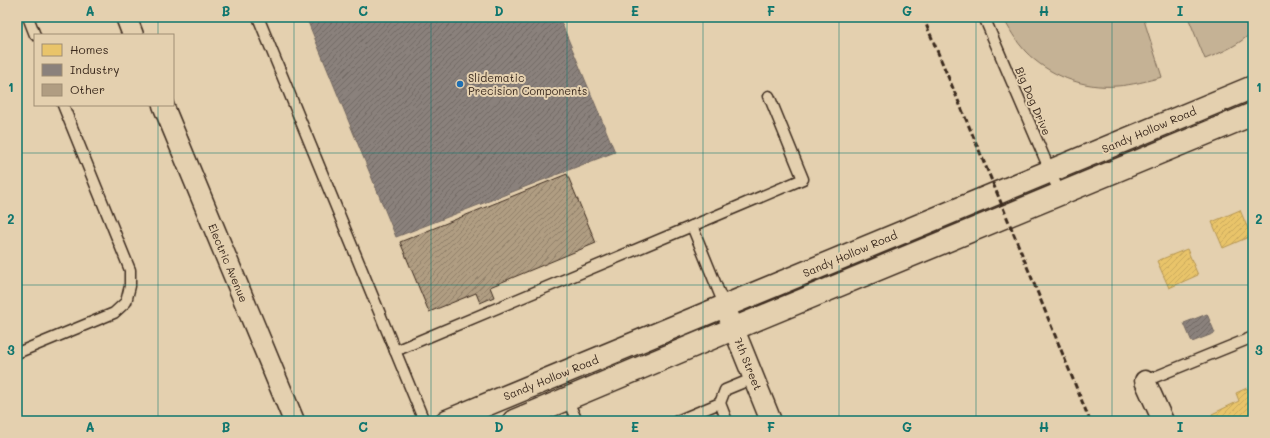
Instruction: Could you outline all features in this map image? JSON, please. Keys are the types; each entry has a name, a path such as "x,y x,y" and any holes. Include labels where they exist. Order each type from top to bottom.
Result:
{"street":[{"path":"126,17 133,34"},
{"name":"Sandy Hollow Road","path":"447,421 1253,86"},
{"name":"Electric Avenue","path":"162,106 294,421"},
{"path":"514,421 1253,114"},
{"name":"7th Street","path":"725,306 771,421"},
{"path":"1145,381 1163,421"}],"lane":[{"path":"28,17 35,34"},
{"path":"258,17 424,421"},
{"name":"Big Dog Drive","path":"984,17 1060,194"},
{"path":"395,351 803,179 769,96"},
{"path":"17,353 114,313 126,302 130,286 130,270 63,106"},
{"path":"692,226 725,306"},
{"path":"1145,381 1253,337"},
{"path":"727,421 720,404 725,390 754,378"},
{"path":"567,399 577,421"},
{"path":"677,421 720,404"}],"shaded area":[{"path":"1003,17 1143,17 1162,77 1117,86 1092,85 1067,79 1034,60 1013,35"},
{"path":"1188,17 1253,17 1253,31 1230,48 1205,59"}],"building: Homes":[{"path":"1240,210 1251,236 1223,248 1212,222"},
{"path":"1187,249 1198,275 1169,288 1157,261"},
{"path":"1247,388 1253,403 1253,420 1215,421 1212,414 1239,401 1236,393"}],"building: Industry":[{"name":"Slidematic Precision Components","path":"306,17 559,17 615,152 396,237"},
{"path":"1207,314 1215,333 1192,342 1184,323"}],"building: Other":[{"path":"567,174 596,243 490,287 494,297 480,303 476,293 429,312 400,242"}],"railway":[{"path":"923,17 1090,421"}],"place":[{"name":"Slidematic Precision Components","path":"460,84"}]}
